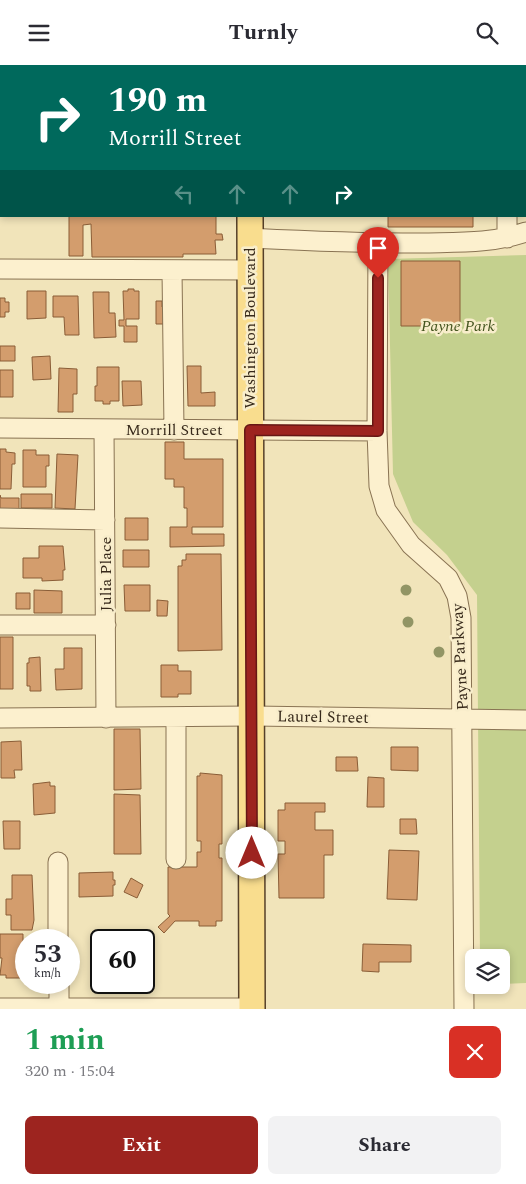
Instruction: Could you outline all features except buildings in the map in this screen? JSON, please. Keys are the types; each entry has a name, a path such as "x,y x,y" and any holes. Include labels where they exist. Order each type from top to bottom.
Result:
{"main road":[{"name":"Washington Boulevard","path":"250,227 252,1009"}],"street":[{"path":"507,217 507,238"},
{"path":"250,227 378,243 488,242 526,232"},
{"name":"Payne Parkway","path":"378,243 379,485 386,510 411,545 448,578 457,596 462,633 464,1009"},
{"path":"0,269 250,270"},
{"path":"172,270 174,429"},
{"name":"Morrill Street","path":"0,428 378,431"},
{"name":"Julia Place","path":"104,429 106,718"},
{"path":"0,518 105,520"},
{"path":"0,625 106,625"},
{"name":"Laurel Street","path":"0,718 252,716 526,720"},
{"path":"176,717 176,859"},
{"path":"58,862 58,929"},
{"path":"59,994 59,1009"},
{"path":"0,1009 252,1009"}],"green space":[{"name":"Payne Park","path":"526,255 526,983 510,984 510,949 480,949 477,595 447,555 413,522 393,474 388,259"}],"route":[{"path":"252,853 250,430 378,431 378,278"}]}
